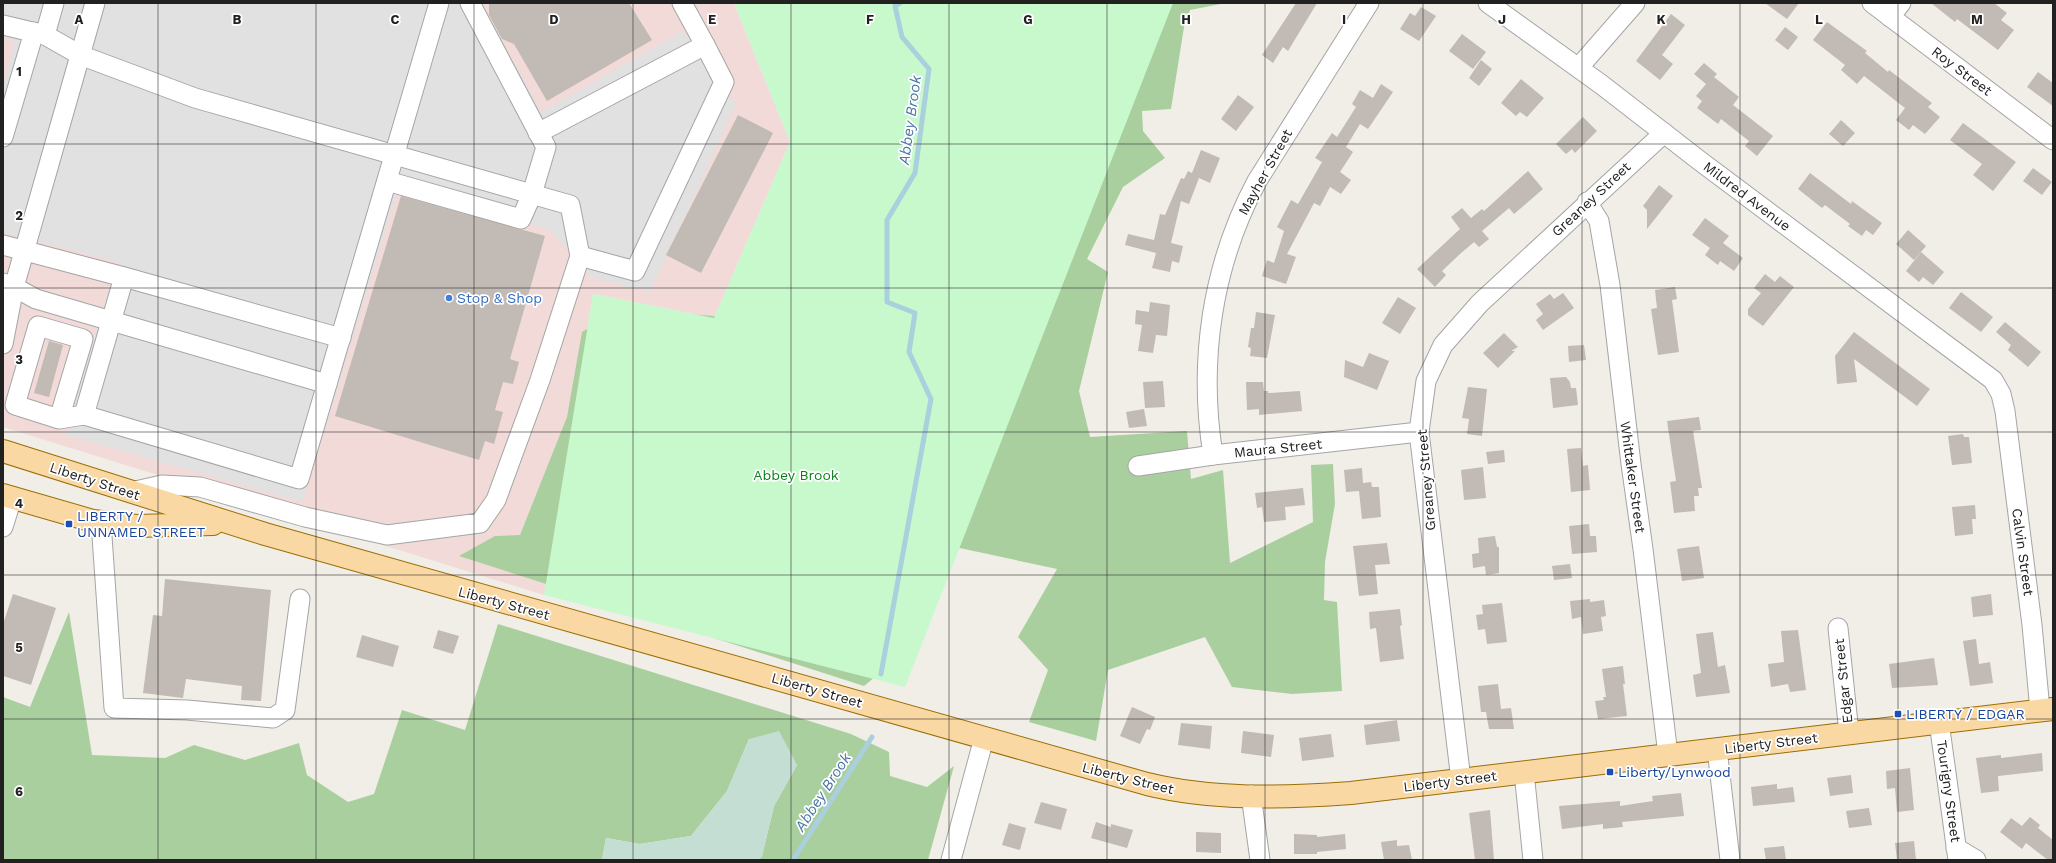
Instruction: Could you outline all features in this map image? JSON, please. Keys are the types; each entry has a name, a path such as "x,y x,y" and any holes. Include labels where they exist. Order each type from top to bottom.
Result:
{"main road":[{"name":"Liberty Street","path":"3,451 232,524 486,598 695,655 1163,788 1192,792 1317,796 2047,710"},
{"name":"Liberty Street","path":"8,497 101,522 136,526 232,524"}],"street":[{"path":"4,132 40,33 54,3"},
{"path":"3,309 8,285 24,251 96,3"},
{"path":"59,419 83,339 38,326 15,405 59,419 84,415 299,479 439,3"},
{"path":"387,181 521,219 532,194 546,147 470,3"},
{"path":"580,256 636,271 724,82 682,3"},
{"name":"Mayher Street","path":"1213,455 1206,386 1208,349 1212,313 1220,275 1231,238 1246,202 1260,176 1369,3"},
{"name":"Mildred Avenue","path":"1488,3 1579,67 1959,357 1992,380 2001,394"},
{"path":"1579,67 1636,3"},
{"name":"Roy Street","path":"1872,3 1896,10 2053,140"},
{"path":"3,24 40,33 80,55 195,98 570,205 580,256 540,380 496,500 480,523 387,535 305,517 200,487 162,485 131,492"},
{"path":"538,133 705,45"},
{"name":"Greaney Street","path":"1461,780 1419,432 1426,381 1443,345 1480,303 1587,202 1664,133"},
{"name":"Whittaker Street","path":"1587,202 1599,221 1610,285 1668,755"},
{"path":"3,245 124,277 341,338"},
{"path":"84,415 124,277"},
{"path":"8,285 36,299 327,384"},
{"path":"4,332 8,285"},
{"path":"63,334 71,309"},
{"path":"76,362 98,368"},
{"name":"Calvin Street","path":"2001,394 2005,411 2032,626 2047,710"},
{"name":"Maura Street","path":"1138,466 1213,455 1419,432"},
{"path":"3,527 8,497"},
{"path":"101,522 114,708 187,710 273,718 285,710 300,599"},
{"name":"Edgar Street","path":"1838,628 1849,734"},
{"name":"Tourigny Street","path":"1939,722 1957,854"},
{"path":"951,860 984,738"},
{"path":"1716,749 1730,860"},
{"path":"1524,772 1533,860"},
{"path":"1251,795 1260,860"},
{"path":"1957,854 1976,860"}],"shaded area":[{"path":"3,3 734,3 790,142 714,318 593,294 544,595 3,427"},
{"path":"3,3 481,3 541,112 683,31 736,104 650,292 592,278 550,230 400,183 303,502 66,435 117,262 3,232 3,85 15,42 3,38"}],"green space":[{"name":"Abbey Brook","path":"734,3 1173,3 905,687 544,595 593,294 714,318 790,142"},
{"name":"Abbey Brook","path":"746,3 1226,3 1190,10 1184,27 1171,109 1142,111 1143,131 1165,158 1123,187 1087,259 1108,272 1079,391 1090,437 1187,431 1191,479 1223,470 1230,563 1313,522 1311,465 1333,464 1335,504 1325,562 1324,600 1337,602 1342,691 1292,694 1232,687 1205,637 1108,670 1096,741 1029,722 1048,670 1018,637 1057,569 941,544 909,649 864,686 459,556 495,536 520,535 567,417 582,332 622,308 724,317 800,142"},
{"path":"69,612 92,755 165,758 194,745 245,760 299,743 307,775 348,802 374,794 402,710 465,730 498,624 851,734 889,752 890,776 927,787 954,766 928,860 759,860 762,856 774,806 797,765 749,739 727,791 691,836 640,844 606,838 602,860 3,860 3,697 30,707"},
{"path":"779,731 797,765 774,806 762,856 759,860 602,860 606,838 640,844 691,836 727,791 749,739"}],"building":[{"path":"489,3 629,3 652,40 547,101 514,44 502,39 489,15"},
{"path":"1296,3 1317,3 1288,51 1283,47 1273,63 1262,55"},
{"path":"1765,3 1799,3 1787,19"},
{"path":"1931,3 1994,3 2007,13 2001,20 2014,30 1998,50 1957,19 1955,22"},
{"path":"1421,7 1436,16 1419,41 1400,29 1410,13 1415,16"},
{"path":"1671,14 1685,25 1662,55 1673,64 1660,80 1636,61"},
{"path":"1827,22 1867,51 1865,53 1888,72 1889,70 1932,103 1928,107 1940,117 1925,134 1913,125 1909,130 1896,120 1905,108 1864,76 1857,84 1841,70 1845,65 1813,40"},
{"path":"1785,27 1798,37 1788,50 1775,40"},
{"path":"1462,34 1486,52 1473,69 1449,51"},
{"path":"1481,60 1492,69 1479,86 1469,78"},
{"path":"1704,63 1717,74 1714,77 1739,97 1733,105 1773,136 1757,156 1745,146 1749,141 1721,119 1718,124 1697,108 1702,101 1696,96 1706,84 1694,74"},
{"path":"2038,72 2053,83 2053,106 2027,87"},
{"path":"1521,79 1544,98 1527,117 1520,112 1516,116 1501,103"},
{"path":"1381,84 1393,92 1368,129 1360,124 1346,147 1353,152 1340,172 1351,180 1341,194 1330,187 1320,206 1314,203 1287,254 1296,257 1286,284 1262,276 1267,260 1274,263 1284,231 1277,227 1291,200 1298,204 1322,162 1315,158 1332,133 1337,137 1356,107 1352,104 1360,90 1373,98"},
{"path":"1238,95 1254,107 1236,131 1221,119"},
{"path":"738,115 773,133 701,273 666,255"},
{"path":"1583,117 1597,131 1575,153 1572,149 1566,154 1556,144"},
{"path":"1841,120 1855,133 1843,146 1829,134"},
{"path":"1963,123 2016,162 1993,191 1973,175 1982,164 1950,140"},
{"path":"1201,150 1220,158 1210,183 1199,178 1189,204 1181,201 1171,243 1183,246 1179,263 1172,261 1170,272 1152,268 1156,253 1125,245 1128,234 1154,240 1160,214 1165,215 1181,178 1184,179 1188,171 1192,173"},
{"path":"2033,168 2052,182 2042,195 2023,181"},
{"path":"1528,171 1543,189 1514,214 1509,208 1482,231 1489,239 1479,247 1474,242 1460,254 1442,271 1446,275 1435,287 1417,269 1460,229 1451,217 1462,208 1471,218 1482,209 1484,211"},
{"path":"1810,173 1851,204 1852,201 1882,223 1873,235 1866,230 1862,236 1848,226 1850,224 1825,205 1822,208 1798,189"},
{"path":"1659,185 1673,196 1647,229 1647,210 1643,206"},
{"name":"Stop & Shop","path":"401,196 545,236 510,359 519,362 513,384 503,382 495,410 503,412 494,444 485,441 479,460 335,416"},
{"path":"1705,218 1729,236 1723,243 1743,258 1734,271 1720,261 1718,265 1705,255 1710,248 1692,235"},
{"path":"1908,230 1926,246 1914,260 1896,244"},
{"path":"1921,252 1944,272 1933,285 1923,277 1919,282 1906,271"},
{"path":"1765,274 1775,282 1780,276 1794,287 1763,326 1748,315 1748,309 1761,293 1754,288"},
{"path":"1675,287 1677,299 1672,300 1679,352 1658,355 1651,309 1657,308 1655,290"},
{"path":"1961,292 1993,317 1981,332 1949,308"},
{"path":"1563,293 1574,308 1543,330 1536,320 1543,314 1536,304 1550,294 1554,299"},
{"path":"1398,297 1416,308 1400,334 1382,323"},
{"path":"1150,302 1170,305 1167,336 1156,335 1153,353 1138,351 1142,325 1135,324 1136,310 1149,312"},
{"path":"1256,312 1275,315 1267,358 1250,356 1251,348 1248,347 1251,328 1254,328"},
{"path":"2005,322 2041,352 2028,367 2008,350 2011,345 1996,332"},
{"path":"1854,332 1930,389 1917,406 1854,359 1857,382 1837,384 1835,356"},
{"path":"1504,333 1518,347 1511,351 1515,351 1498,368 1483,353"},
{"path":"49,341 63,345 49,397 34,393"},
{"path":"1584,345 1586,360 1569,362 1568,346"},
{"path":"1369,353 1389,361 1377,390 1344,377 1345,360 1363,367"},
{"path":"1566,377 1570,382 1571,388 1576,388 1578,405 1553,408 1550,378"},
{"path":"1163,381 1165,407 1145,408 1143,382"},
{"path":"1246,382 1263,382 1264,391 1268,391 1268,393 1300,391 1302,411 1259,415 1259,409 1247,410"},
{"path":"1468,387 1487,389 1482,436 1467,434 1469,419 1462,418"},
{"path":"1144,409 1147,426 1129,428 1126,412"},
{"path":"1699,417 1701,430 1693,431 1702,488 1698,488 1699,496 1694,496 1695,511 1674,513 1670,482 1676,481 1667,421"},
{"path":"1963,434 1964,437 1969,437 1972,463 1952,465 1948,436"},
{"path":"1581,448 1583,466 1588,465 1590,490 1571,492 1567,449"},
{"path":"1504,450 1505,462 1488,464 1486,452"},
{"path":"1483,467 1486,498 1464,500 1461,470"},
{"path":"1362,468 1363,483 1371,482 1372,487 1379,487 1381,517 1362,519 1359,491 1346,492 1344,470"},
{"path":"1303,488 1305,505 1285,507 1286,520 1264,522 1262,507 1257,508 1255,493"},
{"path":"1975,505 1976,519 1972,519 1973,534 1955,536 1952,507"},
{"path":"1589,524 1590,536 1596,536 1597,552 1572,554 1569,526"},
{"path":"1495,536 1497,547 1499,547 1499,573 1486,575 1485,566 1473,568 1472,554 1479,553 1478,538"},
{"path":"1387,543 1390,564 1375,565 1378,594 1359,596 1353,546"},
{"path":"1699,546 1704,578 1682,581 1677,549"},
{"path":"1570,564 1572,578 1554,580 1552,566"},
{"path":"165,579 271,590 261,701 241,700 242,686 186,679 183,698 143,693 153,615 162,616"},
{"path":"13,594 56,608 31,685 3,676 3,624"},
{"path":"1991,594 1993,615 1973,617 1971,597"},
{"path":"1590,599 1590,602 1604,600 1606,616 1601,617 1603,631 1583,634 1581,617 1572,619 1570,601"},
{"path":"1502,603 1507,642 1487,644 1485,629 1478,630 1476,615 1483,614 1482,605"},
{"path":"1400,609 1402,625 1400,626 1404,659 1380,662 1376,628 1370,629 1369,612"},
{"path":"438,630 459,636 453,654 433,648"},
{"path":"1798,630 1806,690 1790,692 1788,684 1771,687 1768,664 1784,662 1781,631"},
{"path":"1713,632 1718,667 1725,665 1730,693 1696,697 1693,675 1701,673 1696,634"},
{"path":"362,635 399,646 393,667 356,657"},
{"path":"1976,639 1979,664 1990,662 1993,683 1970,686 1963,641"},
{"path":"1934,658 1938,685 1892,688 1889,664"},
{"path":"1623,666 1625,684 1623,684 1627,716 1598,719 1595,701 1604,700 1603,697 1606,697 1602,669"},
{"path":"1498,684 1501,709 1511,708 1514,729 1489,729 1486,712 1481,712 1478,686"},
{"path":"1132,707 1155,717 1150,730 1147,729 1140,744 1120,736"},
{"path":"1397,720 1400,741 1366,745 1364,725"},
{"path":"1181,723 1212,726 1210,749 1178,745"},
{"path":"1243,731 1274,735 1271,757 1241,753"},
{"path":"1331,734 1334,757 1302,761 1299,738"},
{"path":"2042,753 2043,771 1998,776 1999,791 1981,793 1976,758 2001,755 2001,758"},
{"path":"1910,768 1914,810 1897,812 1895,788 1887,789 1886,771"},
{"path":"1851,775 1853,793 1830,796 1827,778"},
{"path":"1777,784 1777,789 1793,787 1795,802 1753,806 1751,787"},
{"path":"1681,793 1684,816 1622,822 1623,827 1603,829 1603,824 1562,829 1559,806 1620,801 1620,806 1653,801 1652,796"},
{"path":"1041,802 1067,809 1061,830 1034,823"},
{"path":"1869,808 1872,825 1849,828 1846,811"},
{"path":"1490,810 1494,860 1475,860 1469,813"},
{"path":"2030,817 2040,825 2038,828 2053,840 2053,860 2048,860 2026,843 2022,849 2000,832 2011,818 2022,826"},
{"path":"1096,822 1111,827 1111,824 1133,830 1127,848 1091,838"},
{"path":"1009,823 1026,828 1020,850 1002,845"},
{"path":"1196,832 1221,833 1221,853 1196,852"},
{"path":"1294,834 1317,835 1317,837 1345,834 1346,849 1317,852 1317,854 1294,854"},
{"path":"1397,840 1397,846 1409,845 1412,860 1384,860 1381,842"},
{"path":"1914,841 1916,860 1897,860 1895,843"},
{"path":"1784,846 1786,860 1766,860 1764,848"}],"waterway":[{"name":"Abbey Brook","path":"881,674 931,399 909,352 915,313 887,302 887,220 915,173 929,69 902,37 895,6 900,3"},
{"name":"Abbey Brook","path":"793,860 872,737"}],"place":[{"name":"Stop & Shop","path":"449,298"},
{"name":"LIBERTY / UNNAMED STREET","path":"69,524"},
{"name":"LIBERTY / EDGAR","path":"1898,714"},
{"name":"Liberty/Lynwood","path":"1610,772"}]}
